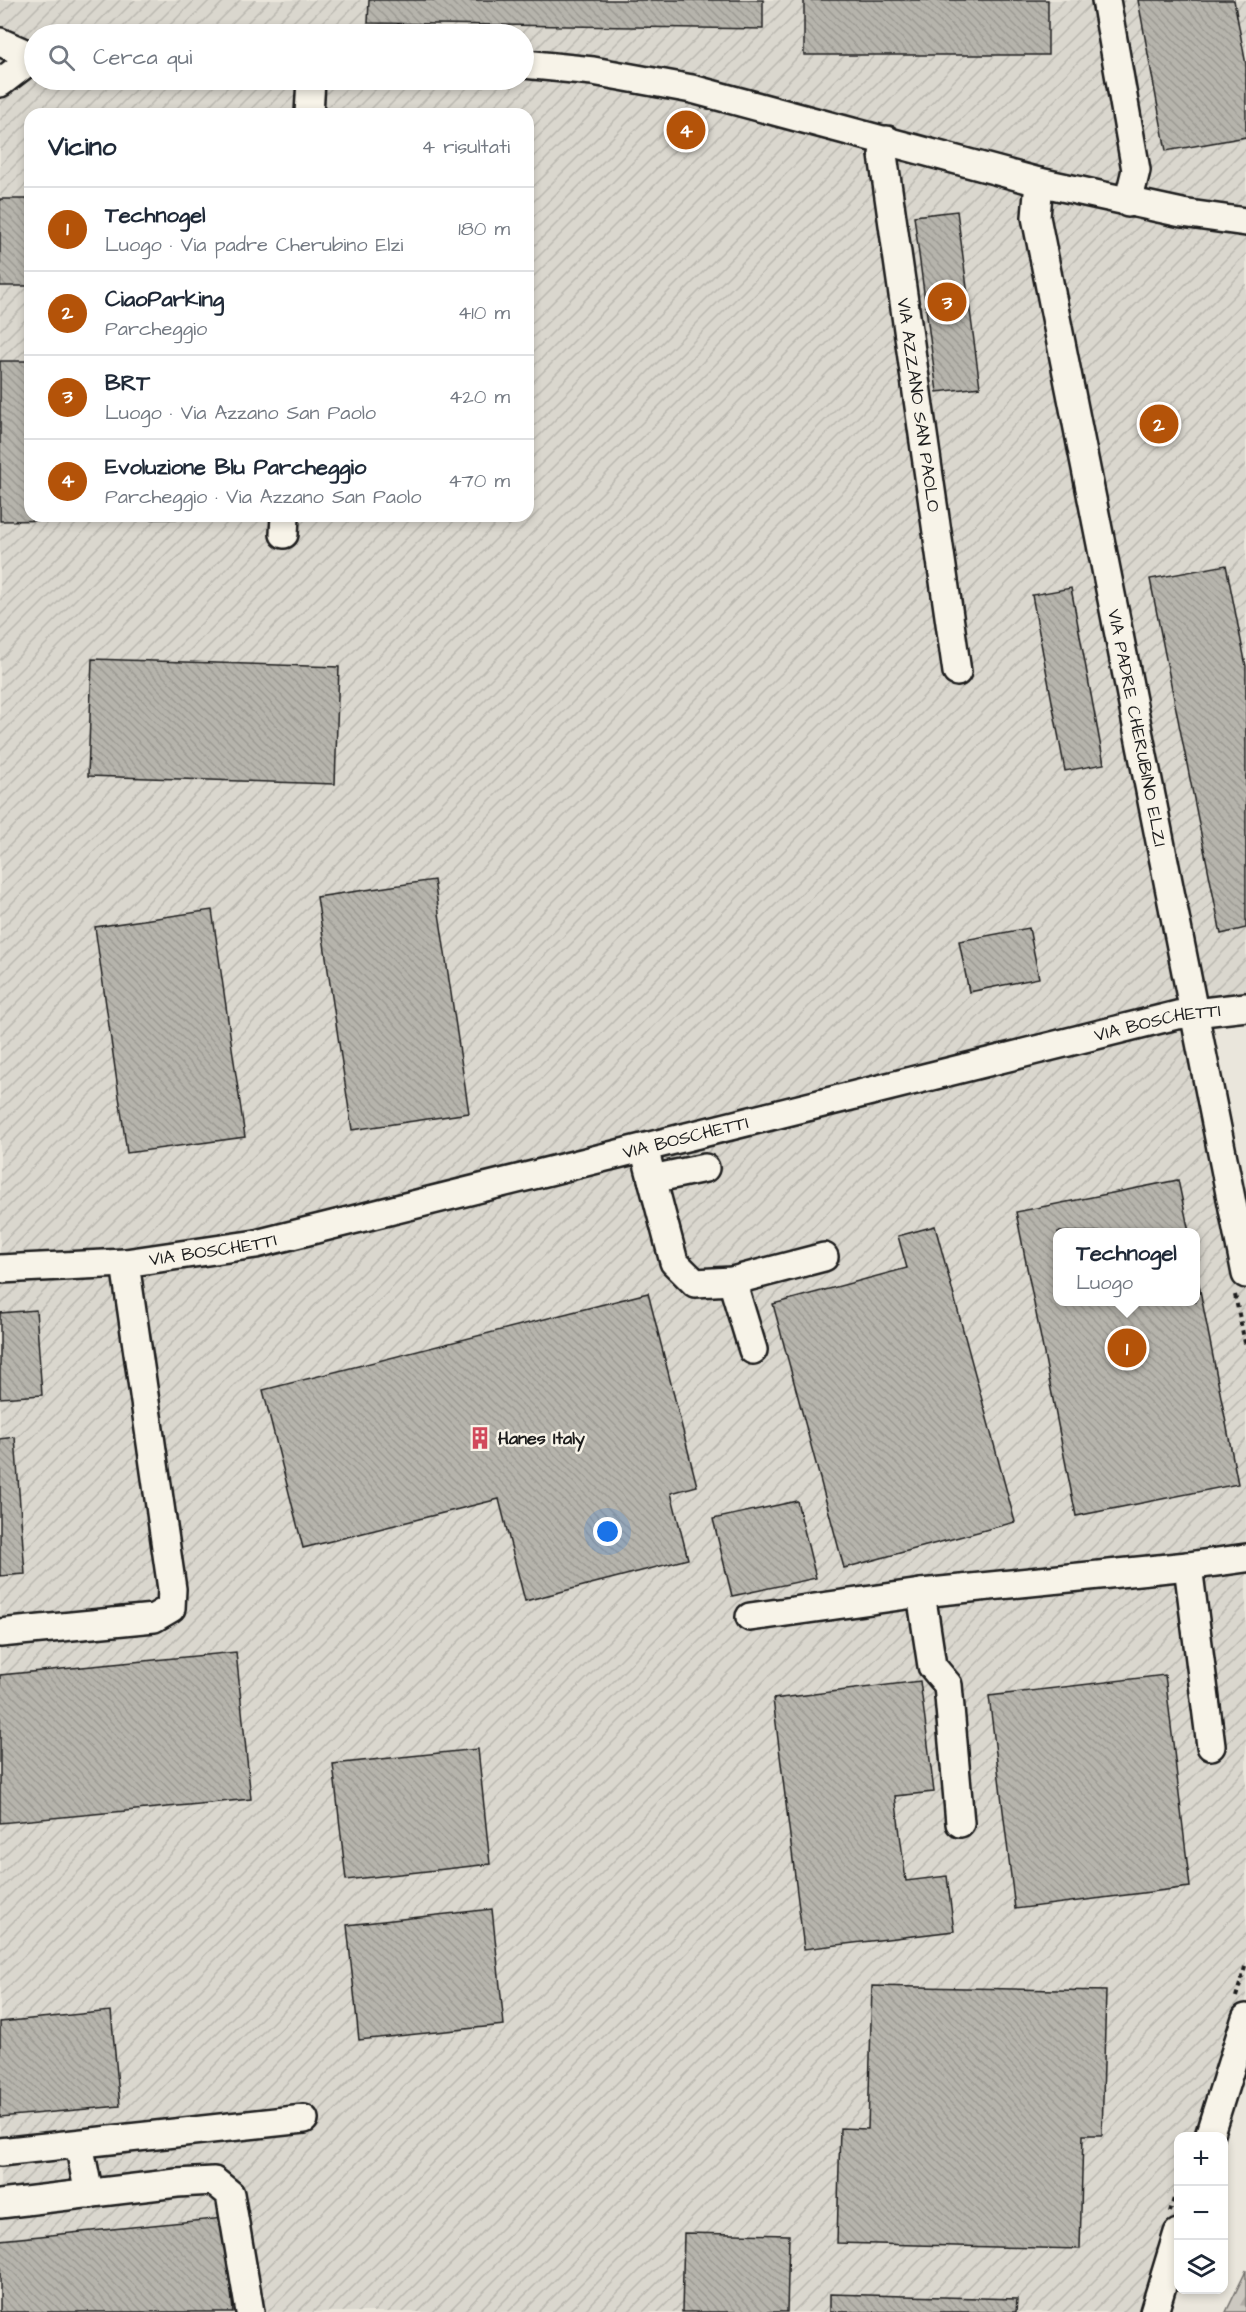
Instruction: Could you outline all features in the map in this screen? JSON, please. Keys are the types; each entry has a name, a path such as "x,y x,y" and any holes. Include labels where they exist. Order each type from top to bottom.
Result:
{"street":[{"path":"1106,0 1136,170 1128,203"},
{"path":"0,42 24,51"},
{"path":"0,57 24,55"},
{"path":"0,83 24,61"},
{"path":"534,65 593,71 692,89 1039,182 1128,203 1246,222"},
{"path":"309,108 310,90"},
{"name":"VIA AZZANO SAN PAOLO","path":"887,140 883,156 957,672"},
{"name":"VIA PADRE CHERUBINO ELZI","path":"1039,182 1036,217 1246,1274"},
{"name":"VIA BOSCHETTI","path":"0,1269 125,1263 256,1244 1194,1012 1246,1007"},
{"path":"644,1148 674,1262 695,1283 732,1281 824,1257"},
{"path":"652,1179 705,1168"},
{"name":"VIA BOSCHETTI","path":"0,1633 154,1618 171,1608 172,1589 125,1263"},
{"path":"732,1281 753,1350"},
{"path":"750,1617 921,1593 1246,1558"},
{"path":"1188,1566 1211,1746"},
{"path":"921,1593 932,1666 948,1685 960,1823"},
{"path":"1210,2132 1246,2018"},
{"path":"0,2152 304,2119"},
{"path":"79,2144 89,2194"},
{"path":"0,2204 214,2181 230,2194 250,2312"},
{"path":"1154,2312 1177,2240"}],"shaded area":[{"path":"0,0 1246,0 1246,1022 1210,1026 1246,1210 1246,2055 1222,2132 1174,2132 1174,2292 1168,2312 0,2312"}],"green space":[{"path":"1246,2270 1246,2312 1226,2312 1244,2275"}],"building":[{"path":"369,0 763,0 763,29 368,23"},
{"path":"804,0 1048,0 1048,55 804,55"},
{"path":"1138,0 1234,0 1246,65 1246,137 1166,151"},
{"path":"0,199 24,199 24,286 0,286"},
{"path":"957,211 980,387 937,392 914,216"},
{"path":"0,361 24,361 24,521 0,521"},
{"path":"1226,565 1246,666 1246,928 1221,934 1150,579"},
{"path":"1071,588 1104,764 1065,771 1032,595"},
{"path":"92,659 339,667 335,784 88,776"},
{"path":"434,880 469,1113 352,1130 317,897"},
{"path":"212,910 245,1137 127,1153 95,927"},
{"path":"1029,928 1039,978 969,992 959,941"},
{"path":"1178,1180 1188,1228 1053,1228 1053,1306 1200,1306 1200,1290 1238,1484 1076,1516 1016,1212"},
{"path":"935,1226 1015,1522 844,1568 773,1304 907,1268 898,1236"},
{"name":"Hanes Italy","path":"648,1293 697,1486 671,1493 688,1559 525,1601 499,1499 303,1548 263,1390"},
{"path":"36,1310 42,1395 0,1398 0,1313"},
{"path":"15,1437 25,1574 0,1576 0,1439"},
{"path":"797,1501 816,1578 732,1596 713,1519"},
{"path":"236,1652 251,1799 0,1823 0,1675"},
{"path":"1165,1675 1190,1887 1015,1909 989,1696"},
{"path":"920,1681 934,1792 895,1796 906,1881 947,1876 954,1931 804,1949 773,1699"},
{"path":"478,1749 490,1864 346,1880 333,1764"},
{"path":"492,1909 504,2025 359,2040 347,1925"},
{"path":"872,1986 1106,1991 1102,2135 1083,2135 1080,2249 837,2243 840,2128 868,2129"},
{"path":"111,2011 120,2106 0,2117 0,2022"},
{"path":"224,2218 233,2312 0,2312 0,2240"},
{"path":"684,2233 789,2235 787,2312 682,2312"},
{"path":"830,2294 1017,2299 1016,2312 830,2312"}],"place":[{"name":"Evoluzione Blu Parcheggio","path":"686,130"},
{"name":"BRT","path":"947,302"},
{"name":"CiaoParking","path":"1159,424"},
{"name":"Technogel","path":"1127,1348"},
{"name":"Hanes Italy","path":"480,1438"}]}
